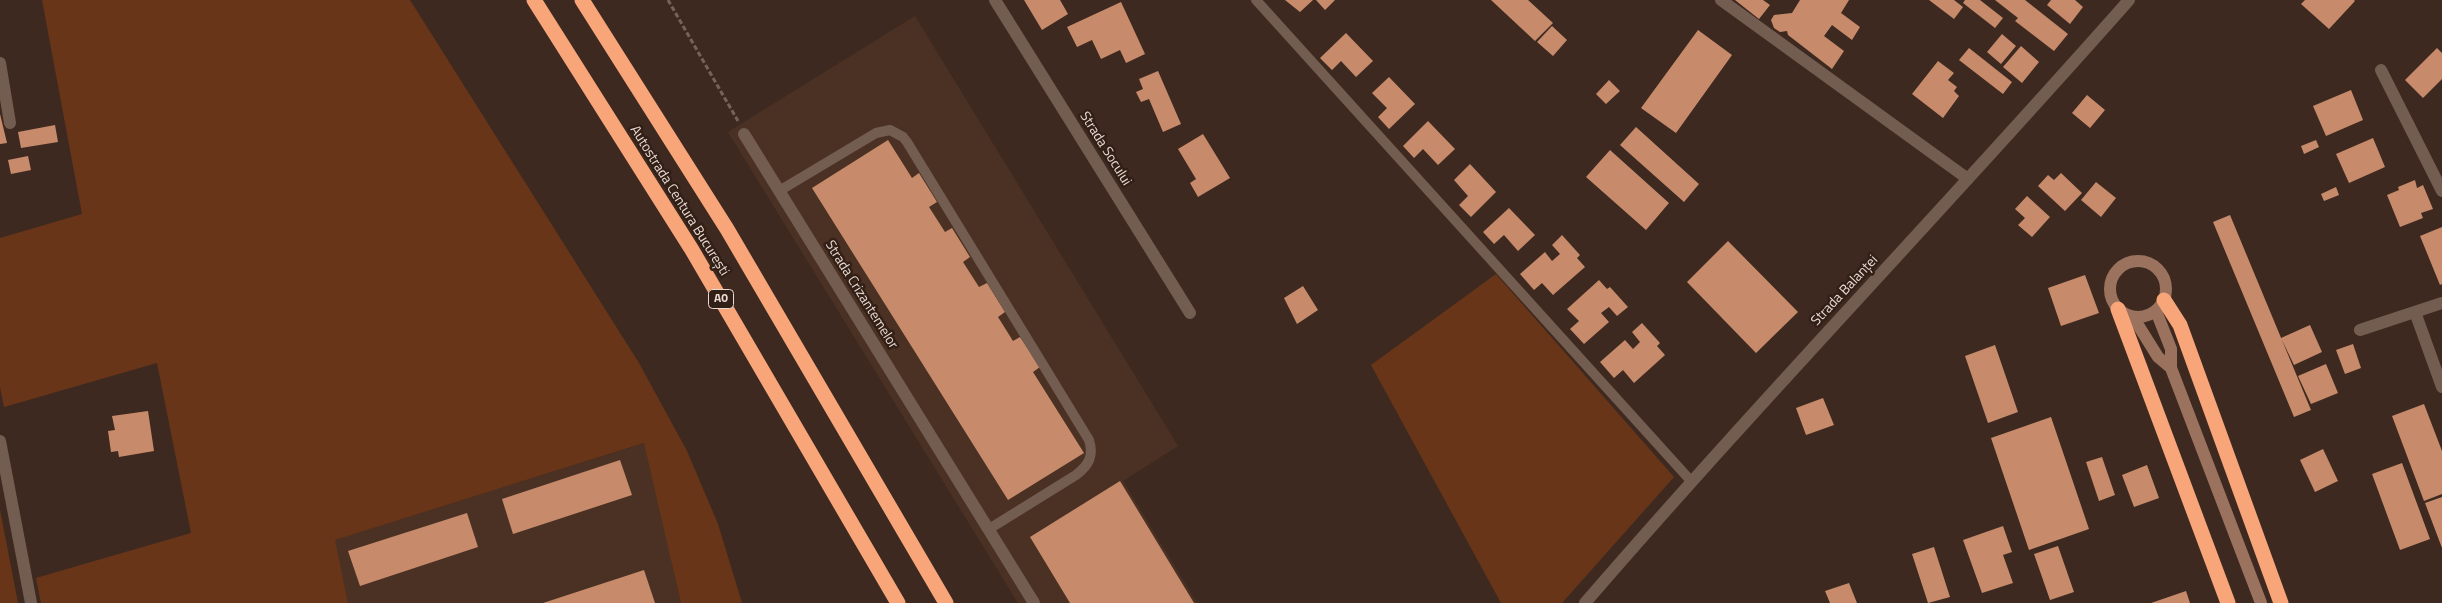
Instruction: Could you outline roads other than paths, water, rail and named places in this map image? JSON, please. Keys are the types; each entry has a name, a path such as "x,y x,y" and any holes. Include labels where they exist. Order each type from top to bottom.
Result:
{"highway":[{"name":"Autostrada Centura București","path":"534,0 692,250 898,603"},
{"name":"Autostrada Centura București","path":"582,0 727,229 946,603"},
{"path":"2160,306 2180,325 2281,603"},
{"path":"2118,309 2228,603"}],"street":[{"name":"Strada Socului","path":"996,0 1190,313"},
{"path":"1721,0 1968,179"},
{"name":"Strada Balanței","path":"1585,603 1691,481 2129,0"},
{"path":"0,63 10,123"},
{"path":"2381,70 2442,191"},
{"name":"Strada Crizantemelor","path":"744,134 1034,603"},
{"path":"2160,306 2134,317 2124,314 2118,309 2110,294 2110,284 2119,268 2127,262 2136,260 2154,266 2161,272 2166,288 2160,306 2171,348 2171,368 2260,601"},
{"path":"2360,330 2442,303"},
{"path":"2415,312 2442,387"},
{"path":"2134,317 2158,357 2171,368"},
{"path":"0,441 31,603"}],"lane":[{"path":"1256,0 1691,481"},
{"path":"779,191 876,133 890,130 897,133 907,142 1089,440 1092,449 1088,464 1076,476 989,529"}]}
